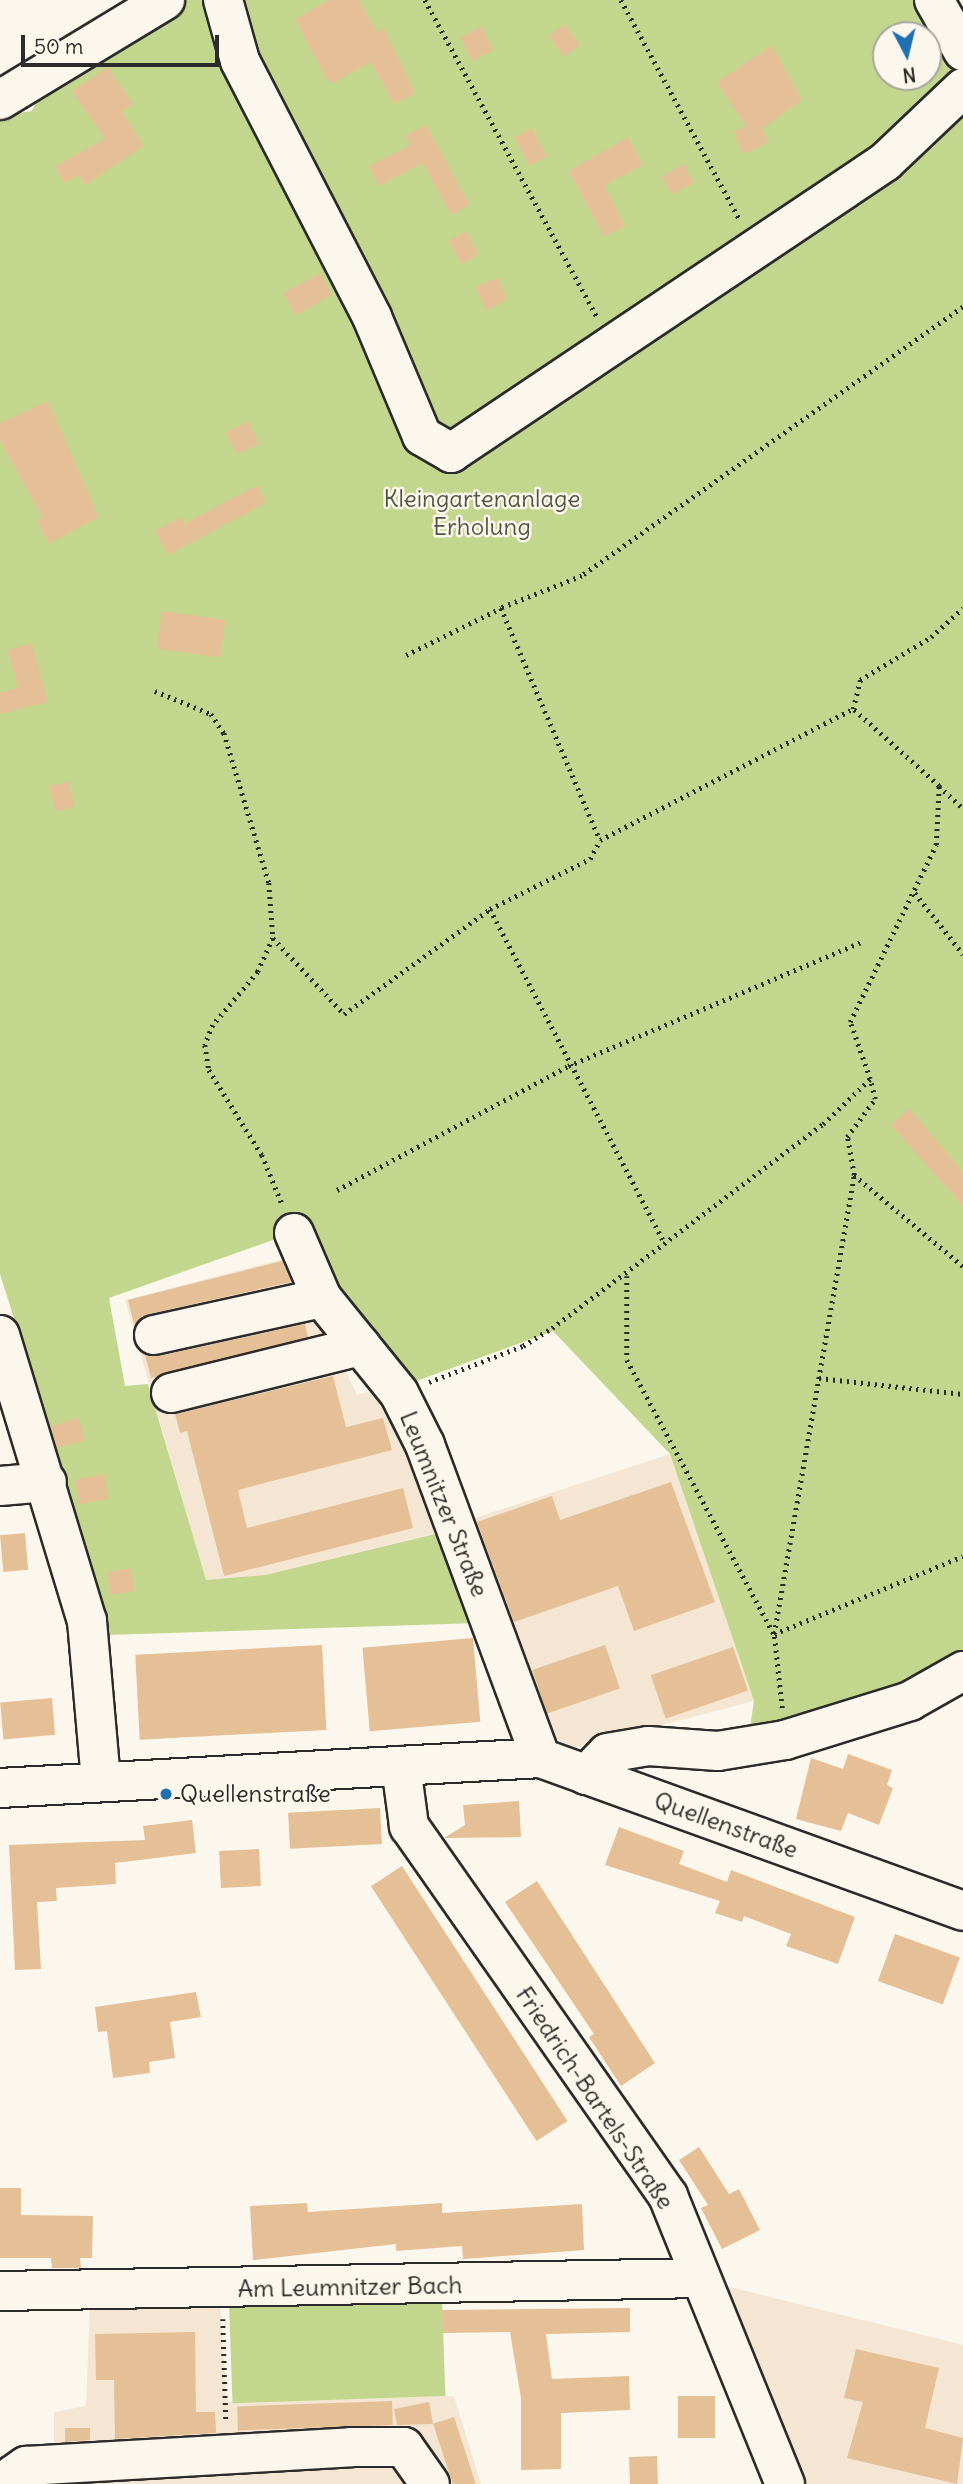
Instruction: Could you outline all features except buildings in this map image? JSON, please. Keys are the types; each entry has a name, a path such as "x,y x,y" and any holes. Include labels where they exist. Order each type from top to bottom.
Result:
{"street":[{"path":"0,100 165,0"},
{"path":"223,0 240,61 372,317 422,436 451,453 885,162 963,88"},
{"path":"934,0 963,51"},
{"name":"Leumnitzer Straße","path":"294,1233 322,1298 399,1393 425,1445 541,1758"},
{"path":"154,1335 322,1298"},
{"path":"0,1335 47,1482 87,1621 101,1781"},
{"path":"171,1393 361,1346"},
{"path":"0,1486 47,1482"},
{"path":"586,1775 607,1753 648,1746 718,1751 785,1740 910,1701 963,1671"},
{"name":"Quellenstraße","path":"401,1766 541,1758 963,1911"},
{"path":"0,1788 401,1766"},
{"name":"Friedrich-Bartels-Straße","path":"401,1766 409,1826 631,2147 668,2196 785,2484"},
{"name":"Am Leumnitzer Bach","path":"0,2291 223,2290 700,2278"},
{"path":"14,2484 13,2475 26,2466 404,2447 430,2484"}],"path":[{"path":"425,0 612,344"},
{"path":"621,0 755,249"},
{"path":"406,655 501,608 582,576 963,307"},
{"path":"501,608 600,840"},
{"path":"274,938 344,1014 490,909 590,859 600,840 853,709 860,680 931,637 963,608"},
{"path":"155,691 211,715 224,733 269,883 274,938 258,972 213,1025 205,1045 209,1070 262,1155 294,1233"},
{"path":"853,709 963,808"},
{"path":"785,1740 774,1634 854,1175 847,1137 876,1099 850,1022 936,845 939,786"},
{"path":"915,893 963,954"},
{"path":"490,909 568,1066 665,1244"},
{"path":"337,1191 568,1066 864,942"},
{"path":"399,1393 523,1346 627,1275 823,1124 870,1079"},
{"path":"854,1175 963,1266"},
{"path":"627,1275 627,1360 774,1634"},
{"path":"819,1378 963,1394"},
{"path":"774,1634 963,1556"},
{"path":"223,2290 226,2454"}],"shaded area":[{"path":"291,1257 357,1395 377,1389 448,1530 208,1589 125,1300"},
{"path":"670,1454 754,1701 569,1749 534,1719 466,1521"},
{"path":"718,2284 963,2345 963,2484 796,2484"},
{"path":"90,2304 220,2304 227,2402 454,2396 481,2484 26,2484 54,2473 54,2412 86,2406"}],"green space":[{"name":"Kleingartenanlage Erholung","path":"177,0 940,0 963,30 963,1681 746,1754 754,1701 670,1454 553,1331 411,1383 330,1293 301,1230 109,1298 125,1386 148,1384 206,1580 265,1575 439,1533 478,1623 106,1635 85,1543 0,1274 0,116 32,111 40,95"},
{"path":"442,2299 445,2396 233,2403 229,2306"}],"place":[{"name":"Quellenstraße","path":"166,1794"}]}
